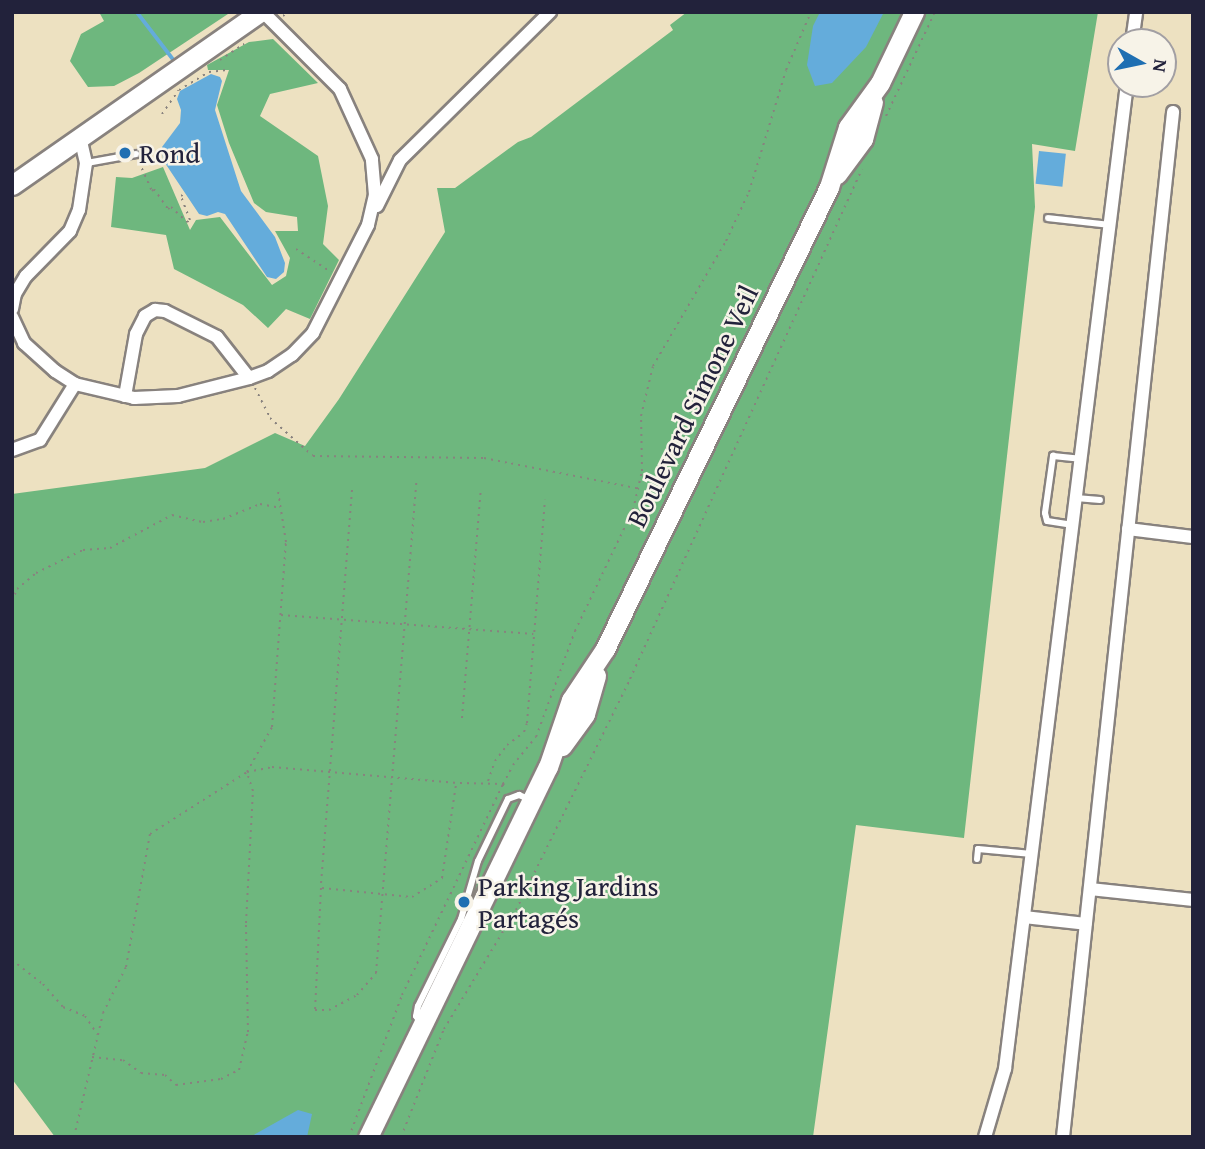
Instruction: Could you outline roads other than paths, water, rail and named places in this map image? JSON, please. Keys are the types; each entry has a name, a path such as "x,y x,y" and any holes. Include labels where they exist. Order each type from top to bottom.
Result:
{"main road":[{"path":"12,185 262,12"},
{"name":"Boulevard Simone Veil","path":"370,1137 548,767 585,713 606,649 829,187 863,139 880,83 914,12"}],"street":[{"path":"262,12 340,89 358,123 372,159 375,195 368,225"},
{"path":"12,317 24,344 37,357 75,384 125,396 178,396 249,378 292,355 313,333 400,160 550,12"},
{"path":"985,1137 1005,1069 1125,98"},
{"path":"1063,1137 1173,112"},
{"path":"12,309 15,294 26,275 70,231 79,210 86,163 80,138"},
{"path":"125,396 136,334 145,316 155,310 165,310 216,337 249,378"},
{"path":"12,450 40,440 75,384"},
{"path":"1128,529 1193,537"},
{"path":"1090,889 1193,900"},
{"path":"1024,917 1086,924"}],"lane":[{"path":"86,163 136,154"},
{"path":"1048,218 1110,225"},
{"path":"1073,525 1047,522 1045,513 1053,456 1080,459"},
{"path":"1076,498 1100,500"},
{"path":"977,859 978,849 1032,854"}],"water":[{"path":"820,12 884,12 866,47 832,83 815,86 807,65 813,26"},
{"path":"211,74 220,77 222,81 215,110 241,191 275,237 285,263 284,272 276,279 267,277 225,214 199,214 163,160 162,147 180,123 181,110 177,99 180,91"},
{"path":"1039,151 1066,154 1062,187 1036,184"},
{"path":"298,1110 312,1114 307,1137 250,1137"}],"waterway":[{"path":"137,12 173,59"}],"place":[{"name":"Rond","path":"125,153"},
{"name":"Parking Jardins Partagés","path":"464,902"}]}
